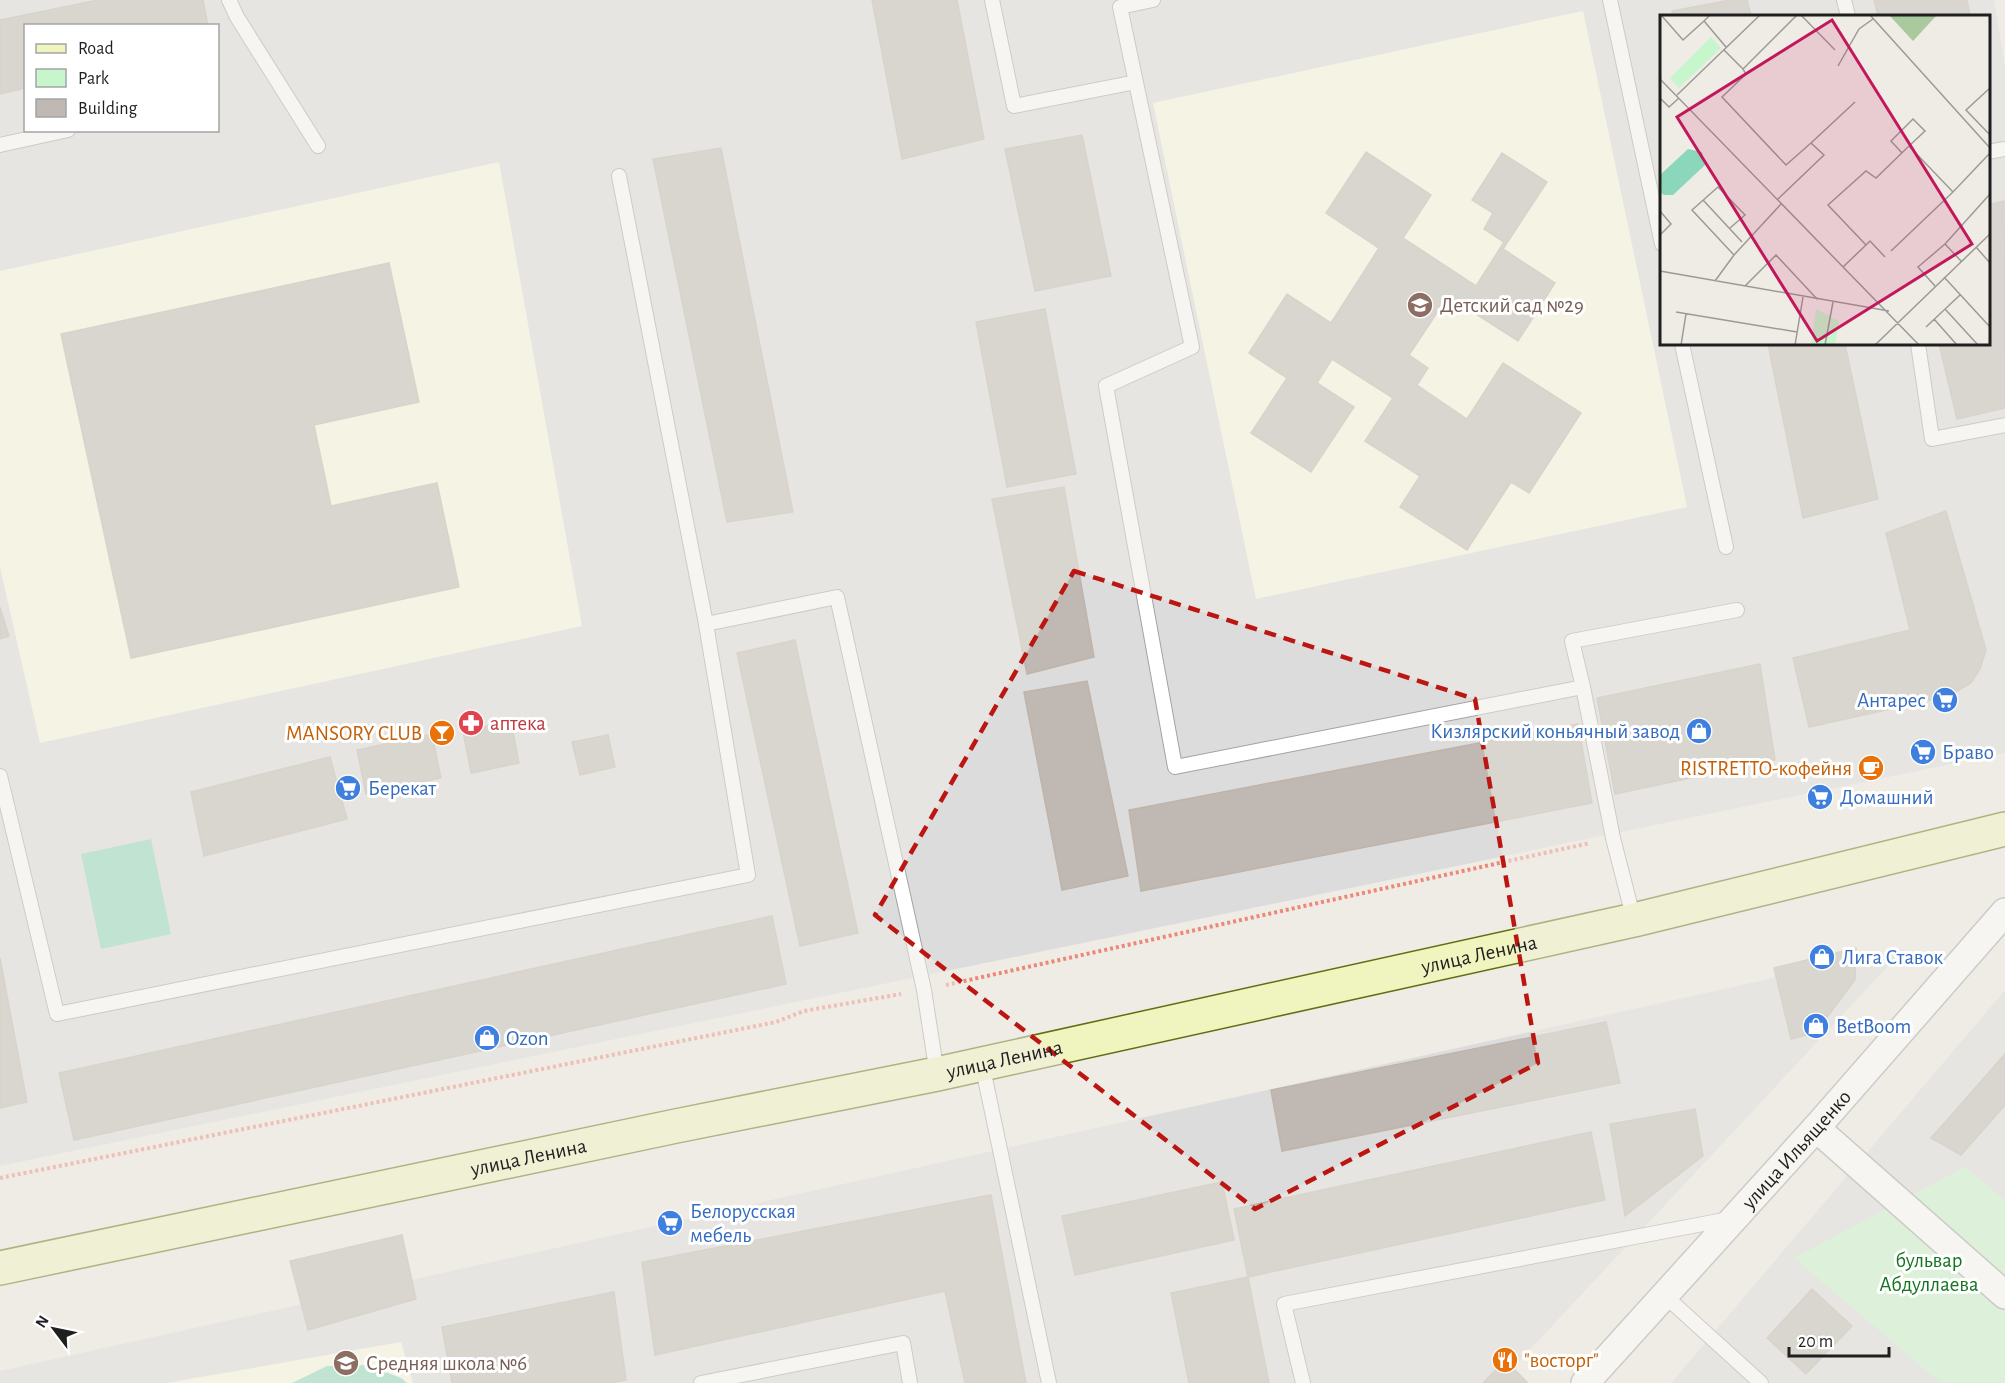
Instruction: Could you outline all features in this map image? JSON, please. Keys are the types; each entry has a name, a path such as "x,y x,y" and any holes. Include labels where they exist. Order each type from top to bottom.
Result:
{"street":[{"name":"улица Ленина","path":"0,1268 676,1125 937,1074 1634,920 2005,829"},
{"name":"улица Ильященко","path":"1585,1383 1816,1128 2005,912"},
{"path":"1816,1128 2005,1295"}],"lane":[{"path":"229,0 318,146"},
{"path":"992,0 1014,106 1136,82"},
{"path":"1153,0 1119,3 1192,347 1106,386 1175,767 1583,687"},
{"path":"1610,0 1660,235"},
{"path":"1844,0 1848,15"},
{"path":"0,145 59,132"},
{"path":"1990,152 2005,149"},
{"path":"0,776 57,1014 748,875 706,624 619,176"},
{"path":"1682,345 1726,548"},
{"path":"1918,345 1932,439 2005,425"},
{"path":"706,624 837,597 924,990 937,1074"},
{"path":"1634,920 1613,838 1572,641 1737,610"},
{"path":"982,1064 1049,1383"},
{"path":"1303,1383 1284,1304 1735,1218"},
{"path":"1664,1295 1761,1383"},
{"path":"701,1383 903,1343 910,1383"}],"path":[{"path":"0,1178 776,1023 804,1011 924,990 1613,838"}],"highlighted area":[{"path":"1074,571 1475,699 1538,1063 1255,1209 875,915"}],"shaded area":[{"path":"0,0 1994,0 2005,66 2005,753 0,1166"},
{"name":"Детский сад №29","path":"1583,11 1687,507 1256,599 1153,103"},
{"path":"499,162 582,626 40,743 0,567 0,271"},
{"path":"1904,949 1499,1383 0,1383 0,1371"},
{"path":"2005,990 2005,1383 1671,1383"},
{"name":"Средняя школа №6","path":"401,1342 413,1383 167,1383"}],"green space":[{"path":"151,839 171,934 101,949 81,854"},
{"name":"бульвар Абдуллаева","path":"1965,1167 2005,1200 2005,1383 1941,1383 1794,1258"},
{"path":"367,1365 401,1378 407,1383 292,1383 327,1366"}],"building":[{"path":"98,0 203,0 208,24 24,24 24,88 0,94 0,20"},
{"path":"872,0 957,0 984,139 902,159"},
{"path":"1730,0 1747,0 1751,15 1673,15 1672,11"},
{"path":"1874,0 1967,0 1970,15 1878,15"},
{"path":"1082,135 1111,276 1035,291 1005,149"},
{"path":"721,148 793,512 727,522 653,159"},
{"path":"1366,152 1431,195 1403,238 1476,286 1504,242 1484,229 1493,213 1472,200 1502,153 1547,182 1503,249 1555,283 1518,341 1448,296 1409,355 1428,368 1417,385 1467,419 1503,363 1581,413 1529,493 1511,482 1467,550 1400,507 1420,476 1365,441 1393,398 1332,359 1317,383 1354,407 1311,472 1251,433 1287,378 1249,353 1287,294 1331,323 1379,248 1326,213"},
{"path":"2004,201 2005,408 1957,419 1939,345 1990,345 1990,204"},
{"path":"389,263 419,402 314,425 331,506 437,483 459,587 131,658 61,334"},
{"path":"1045,309 1076,474 1007,487 976,322"},
{"path":"1768,345 1845,345 1878,499 1803,518"},
{"path":"1064,487 1094,657 1027,674 992,499"},
{"path":"1946,511 1986,650 1980,669 1971,683 1949,696 1809,727 1793,658 1910,630 1886,533"},
{"path":"0,607 9,636 0,639"},
{"path":"795,640 858,933 800,946 737,653"},
{"path":"1760,664 1775,760 1615,794 1597,698"},
{"path":"1087,681 1128,876 1062,890 1024,692"},
{"path":"511,721 519,763 471,773 463,731"},
{"path":"1578,724 1592,803 1141,891 1129,810"},
{"path":"432,734 441,778 366,794 357,750"},
{"path":"608,735 615,767 580,775 572,742"},
{"path":"330,757 347,819 204,856 191,792"},
{"path":"772,916 786,984 74,1140 59,1073"},
{"path":"1856,948 1855,980 1815,1033 1791,1039 1774,968"},
{"path":"0,958 27,1102 0,1108"},
{"path":"1606,1022 1620,1083 1282,1151 1271,1090"},
{"path":"2005,1054 2005,1105 1961,1155 1931,1138"},
{"path":"1695,1109 1703,1156 1625,1216 1610,1124"},
{"path":"1591,1132 1605,1200 1248,1277 1234,1209"},
{"path":"1222,1182 1234,1240 1075,1275 1062,1216"},
{"path":"991,1195 1026,1383 965,1383 945,1291 655,1355 642,1262"},
{"path":"402,1235 416,1299 308,1330 290,1261"},
{"path":"1248,1277 1269,1383 1189,1383 1171,1293"},
{"path":"1812,1289 1852,1326 1806,1374 1767,1338"},
{"path":"614,1292 626,1380 612,1383 452,1383 442,1327"},
{"path":"1505,1360 1527,1382 1483,1383"}],"place":[{"name":"Детский сад №29","path":"1420,305"},
{"name":"Антарес","path":"1945,700"},
{"name":"аптека","path":"471,723"},
{"name":"Кизлярский коньячный завод","path":"1699,731"},
{"name":"MANSORY CLUB","path":"442,733"},
{"name":"Браво","path":"1923,752"},
{"name":"RISTRETTO-кофейня","path":"1871,768"},
{"name":"Берекат","path":"348,788"},
{"name":"Домашний","path":"1820,797"},
{"name":"Лига Ставок","path":"1822,957"},
{"name":"BetBoom","path":"1816,1026"},
{"name":"Ozon","path":"487,1038"},
{"name":"Белорусская мебель","path":"670,1223"},
{"name":"\"восторг\"","path":"1505,1360"},
{"name":"Средняя школа №6","path":"346,1363"}]}
